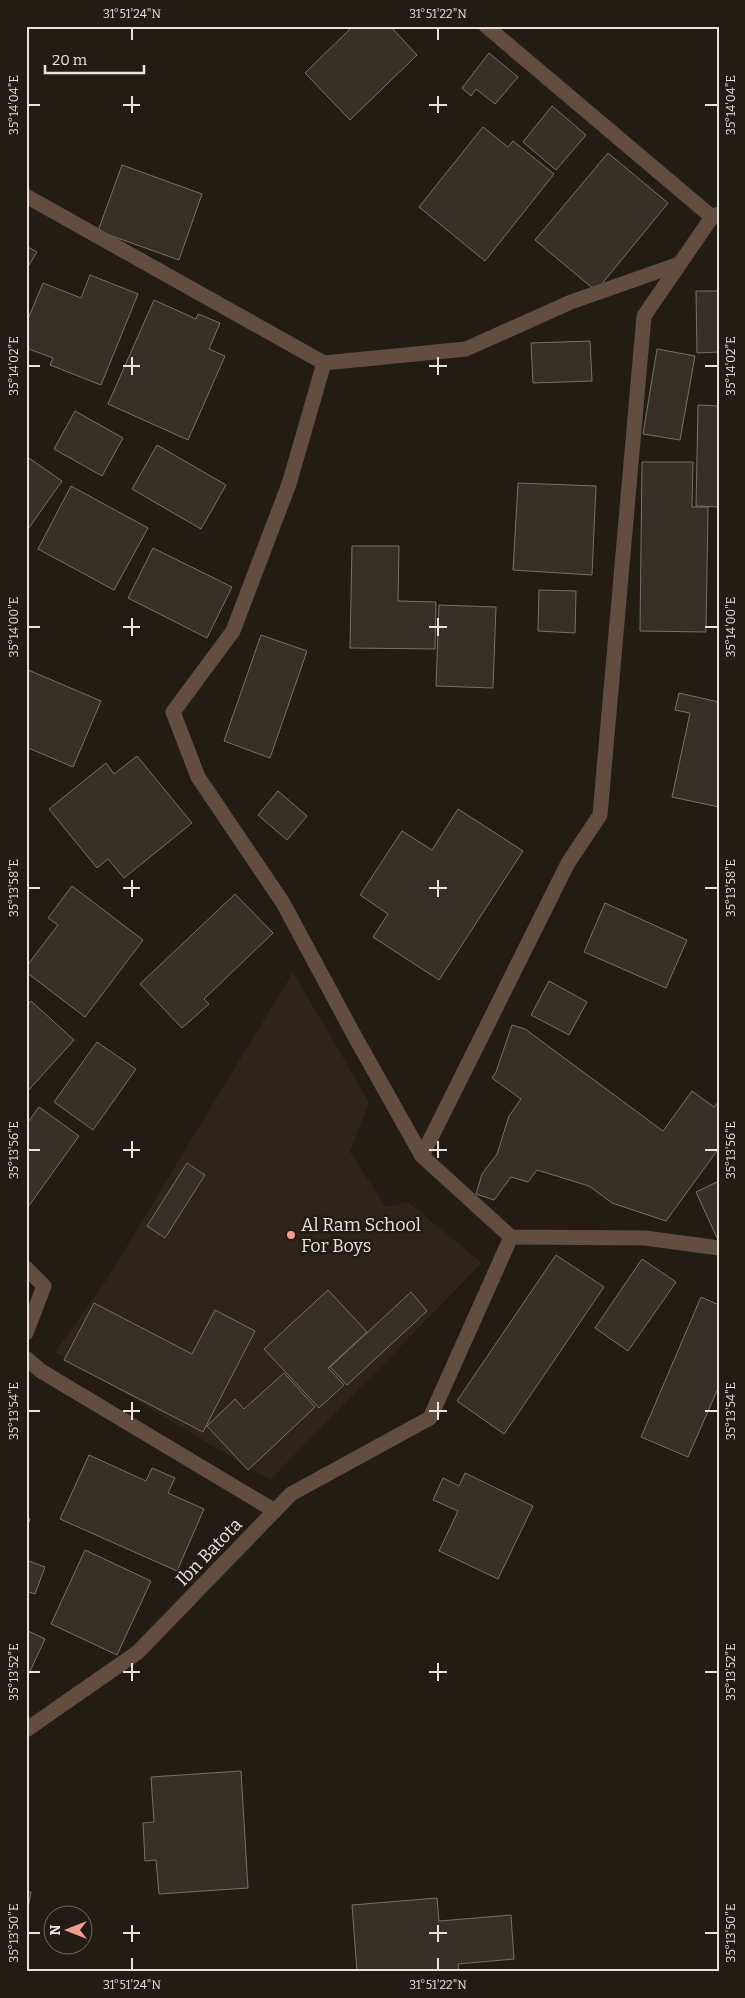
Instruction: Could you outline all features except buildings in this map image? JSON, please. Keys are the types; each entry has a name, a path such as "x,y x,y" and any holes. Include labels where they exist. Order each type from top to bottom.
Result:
{"street":[{"path":"422,1156 568,863 600,814 644,316 679,264 715,216 486,26"},
{"path":"26,196 324,363 466,350 571,302 679,264"},
{"path":"324,363 288,484 233,631 173,712 198,777 283,903 422,1156 511,1237 645,1238 719,1248"},
{"name":"Ibn Batota","path":"26,1730 138,1652 291,1494 430,1418 511,1237"},
{"path":"26,1268 44,1286 26,1333"},
{"path":"26,1358 41,1371 275,1511"}],"shaded area":[{"name":"Al Ram School For Boys","path":"293,972 369,1102 350,1152 386,1207 408,1202 482,1263 270,1480 55,1352 107,1279"}],"place":[{"name":"Al Ram School For Boys","path":"291,1235"}]}
